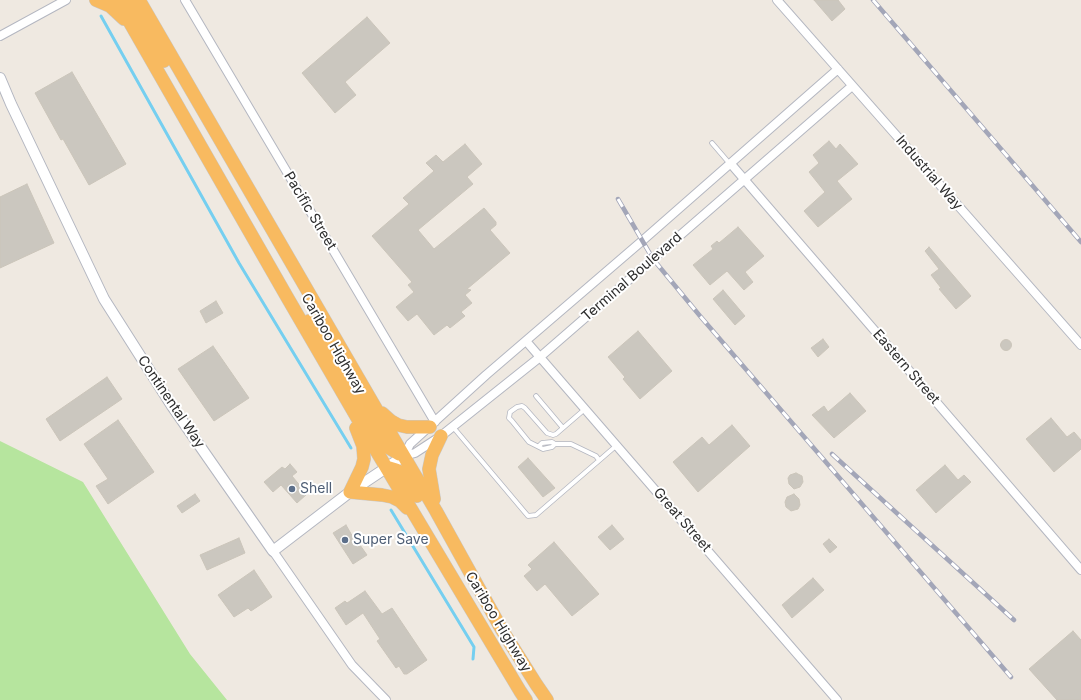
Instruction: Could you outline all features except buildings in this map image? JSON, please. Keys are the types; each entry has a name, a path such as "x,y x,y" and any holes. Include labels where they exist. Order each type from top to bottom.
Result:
{"highway":[{"path":"96,0 110,6 136,31"},
{"name":"Cariboo Highway","path":"117,0 328,368 526,700"},
{"path":"128,0 182,91 189,99 201,106"},
{"name":"Cariboo Highway","path":"139,0 436,511 502,630 547,700"},
{"path":"148,0 153,24"},
{"path":"287,297 307,319 322,339 389,448 404,456"},
{"path":"328,368 363,446 364,459 362,467 350,492 392,497 415,515"},
{"path":"375,407 398,425 407,427 432,424"},
{"path":"436,511 429,469 432,455 440,436"},
{"path":"386,467 403,474 493,625 502,630"}],"street":[{"path":"0,36 66,0"},
{"name":"Pacific Street","path":"185,0 432,424"},
{"name":"Industrial Way","path":"777,0 1081,345"},
{"name":"Terminal Boulevard","path":"404,456 410,444 486,375 731,164 838,69"},
{"name":"Continental Way","path":"0,78 104,299 172,406 352,665 386,700"},
{"name":"Terminal Boulevard","path":"273,551 350,492 386,467 404,456 416,453 440,436 540,357 852,86"},
{"name":"Eastern Street","path":"731,164 1081,570"},
{"name":"Great Street","path":"526,341 837,700"}],"lane":[{"path":"712,143 731,164"},
{"path":"536,396 563,428"},
{"path":"585,409 556,434 549,435 525,408 519,406 510,412 510,418 529,442 543,449 552,447 555,444 571,444 596,456 599,460"},
{"path":"452,427 528,516 536,515 617,445"}],"green space":[{"path":"0,441 83,482 190,654 227,700 0,700"}],"waterway":[{"path":"101,16 239,263 351,448"},
{"path":"391,510 474,647 473,659"}],"railway":[{"path":"873,0 1081,242"},
{"path":"618,199 653,259 700,316 1011,677"},
{"path":"832,454 1014,620"}],"place":[{"name":"Shell","path":"292,489"},
{"name":"Super Save","path":"345,540"}]}
